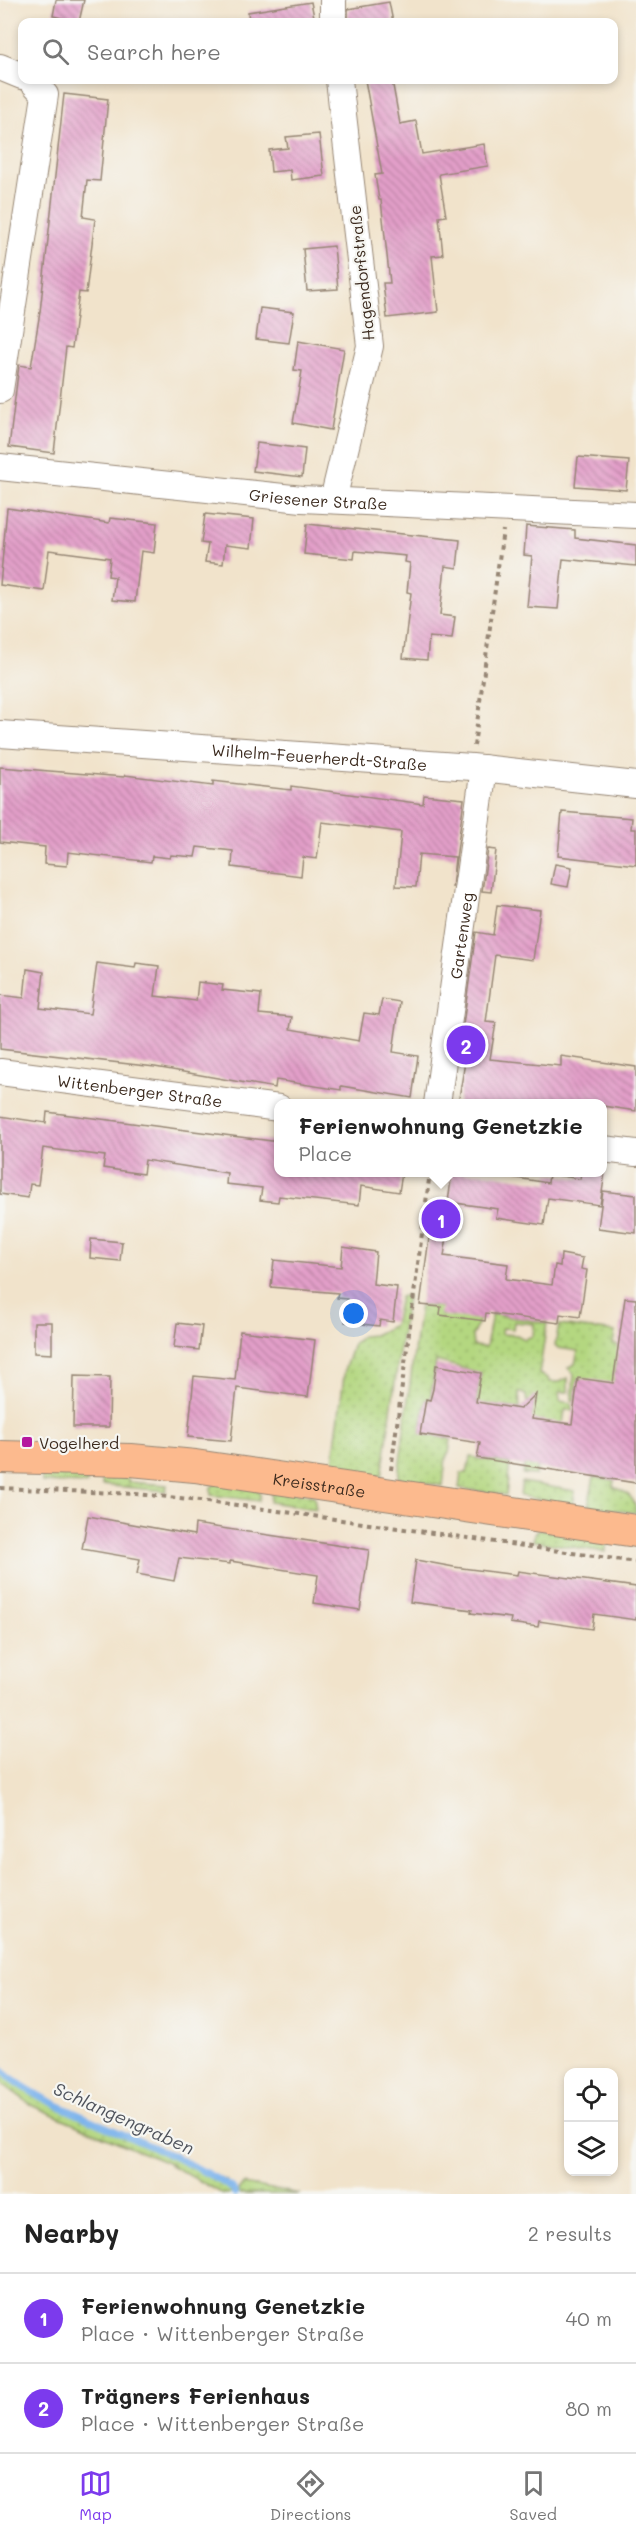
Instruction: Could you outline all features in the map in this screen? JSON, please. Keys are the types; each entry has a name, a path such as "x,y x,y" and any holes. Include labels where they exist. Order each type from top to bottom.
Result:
{"main road":[{"name":"Kreisstraße","path":"0,1457 131,1460 195,1466 636,1531"}],"street":[{"path":"333,0 333,18"},
{"path":"0,67 18,74"},
{"path":"0,390 45,95 35,84"},
{"name":"Hagendorfstraße","path":"333,500 370,346 339,84"},
{"name":"Griesener Straße","path":"0,467 302,499 636,515"},
{"name":"Wilhelm-Feuerherdt-Straße","path":"0,734 478,768 636,785"},
{"name":"Gartenweg","path":"439,1099 478,768"},
{"name":"Wittenberger Straße","path":"0,1072 274,1107"},
{"path":"607,1149 636,1153"}],"path":[{"path":"478,768 505,510"},
{"path":"392,1462 429,1177"},
{"path":"0,1488 124,1493 201,1500 636,1562"}],"green space":[{"path":"407,1295 382,1477 332,1469 345,1368 353,1344 362,1336 374,1335 394,1325 400,1297"},
{"path":"420,1305 441,1307 480,1320 472,1336 473,1346 486,1347 492,1314 547,1323 539,1374 548,1378 549,1382 560,1382 568,1378 568,1392 559,1392 560,1401 571,1403 572,1410 565,1410 563,1423 541,1433 536,1475 523,1474 534,1403 527,1403 526,1395 519,1392 520,1409 476,1403 481,1373 436,1361 430,1400 426,1399 420,1434 451,1439 449,1453 446,1457 443,1486 398,1478","holes":["514,1322 534,1324 533,1336 524,1339 517,1335 501,1334 502,1328 513,1329"]},
{"path":"559,1325 615,1332 613,1344 636,1348 636,1365 616,1362 614,1375 636,1396 578,1378 575,1401 572,1400 574,1374 568,1368 575,1364 578,1351 558,1348 555,1345"},
{"path":"470,1457 510,1464 506,1495 459,1488 461,1473 467,1473"},
{"path":"46,1470 83,1471 87,1476 87,1484 42,1482 42,1475"},
{"path":"108,1472 125,1474 129,1482 167,1485 166,1491 102,1485 103,1477"},
{"path":"594,1477 614,1480 613,1487 630,1496 636,1513 588,1506"},
{"path":"218,1482 256,1488 260,1494 259,1501 211,1495 211,1487"},
{"path":"522,1482 575,1491 573,1505 520,1496"},
{"path":"276,1489 314,1496 316,1509 270,1502 271,1493"},
{"path":"540,1529 604,1538 607,1544 605,1552 533,1541 535,1532"},
{"path":"0,2069 15,2083 43,2099 227,2181 227,2188 238,2191 243,2184 300,2194 223,2194 167,2163 33,2106 0,2082"}],"building":[{"path":"56,0 84,0 80,18 53,16"},
{"path":"311,2 314,18 249,18 248,12"},
{"path":"389,2 392,18 348,18 348,9"},
{"path":"366,84 393,84 400,124 416,121 422,154 484,144 488,166 439,174 446,216 439,217 443,255 432,256 438,312 387,318 383,283 390,283 381,200 379,200 375,175 382,174"},
{"path":"64,94 108,99 100,181 87,180 83,217 95,219 86,293 79,292 72,348 66,347 54,453 9,447 19,365 31,367 40,312"},
{"path":"319,134 324,176 291,180 290,170 271,172 269,150 288,148 286,137"},
{"path":"334,246 338,289 307,291 303,249"},
{"path":"260,308 294,312 289,343 256,339"},
{"path":"298,341 344,349 331,430 293,423 302,371 294,370"},
{"path":"257,443 305,449 302,477 253,471"},
{"path":"578,457 629,461 626,490 575,486"},
{"path":"7,508 109,523 110,518 157,523 154,553 141,551 135,602 112,600 115,577 108,576 110,558 49,550 44,591 0,585"},
{"path":"205,514 254,519 251,548 225,545 223,564 205,562 208,544 201,543"},
{"path":"307,524 460,540 457,568 445,566 440,615 455,617 452,639 429,637 427,660 403,658 411,593 407,592 410,563 405,562 406,556 355,551 354,559 304,554"},
{"path":"526,526 575,530 575,538 636,545 636,566 563,559 558,609 527,607 532,556 524,555"},
{"path":"0,767 124,777 125,775 213,786 213,781 291,790 291,786 423,804 424,795 464,799 452,888 455,857 419,854 416,887 396,886 401,832 322,822 317,859 303,857 301,876 232,867 233,851 197,847 195,857 152,856 151,862 68,852 67,866 44,864 45,847 0,842"},
{"path":"562,812 632,818 631,829 636,829 636,865 558,856"},
{"path":"488,849 496,850 491,892 482,891"},
{"path":"555,864 572,867 568,887 551,884"},
{"path":"497,905 540,910 533,960 495,955 486,1022 496,1023 490,1059 561,1066 561,1056 636,1067 636,1111 607,1107 607,1099 459,1099 465,1062 458,1061 476,932 493,935"},
{"path":"97,963 135,968 136,963 159,966 155,996 196,1001 198,982 223,985 222,990 261,994 259,1014 292,1017 290,1029 359,1041 364,1013 379,1015 382,999 400,1002 393,1052 418,1056 412,1098 341,1086 341,1090 276,1080 275,1088 155,1067 0,1049 0,995 24,998 27,969 44,972 40,1008 90,1014"},
{"path":"47,1112 274,1141 274,1177 401,1177 399,1192 361,1186 359,1205 279,1196 278,1202 260,1200 262,1188 226,1184 227,1173 145,1160 143,1174 103,1168 105,1156 43,1148 38,1185 30,1184 28,1198 0,1194 0,1116 46,1123"},
{"path":"451,1177 510,1177 548,1183 549,1177 580,1179 580,1177 604,1177 600,1205 548,1198 544,1225 496,1218 498,1209 448,1202"},
{"path":"603,1191 636,1195 636,1233 598,1228"},
{"path":"434,1201 452,1204 444,1256 508,1264 506,1279 552,1285 555,1265 560,1266 561,1254 583,1258 581,1269 587,1270 580,1317 560,1314 559,1323 486,1313 485,1321 440,1315 441,1307 420,1305"},
{"path":"91,1239 122,1242 120,1261 90,1258"},
{"path":"343,1247 376,1252 373,1284 397,1287 393,1322 380,1320 379,1326 345,1322 347,1299 337,1298 338,1293 271,1287 274,1260 341,1267"},
{"path":"625,1298 636,1299 636,1483 477,1458 480,1443 420,1434 426,1399 430,1400 433,1389 436,1365 481,1373 476,1402 520,1409 536,1394 532,1419 572,1424 578,1378 613,1383"},
{"path":"34,1322 52,1322 52,1354 34,1353"},
{"path":"177,1323 202,1326 199,1350 174,1347"},
{"path":"240,1331 315,1340 308,1397 237,1388 231,1441 188,1437 194,1376 235,1380"},
{"path":"74,1376 110,1377 109,1427 73,1427"},
{"path":"88,1516 194,1535 195,1524 369,1550 360,1610 314,1603 318,1575 230,1561 230,1564 179,1558 174,1581 137,1574 140,1559 82,1549"},
{"path":"416,1560 517,1575 518,1571 636,1587 636,1620 594,1614 592,1629 539,1621 538,1627 510,1623 511,1618 471,1613 472,1610 410,1602"}],"waterway":[{"name":"Schlangengraben","path":"0,2069 19,2084 40,2096 197,2168 233,2189 235,2194"}],"place":[{"name":"Trägners Ferienhaus","path":"466,1045"},
{"name":"Ferienwohnung Genetzkie","path":"441,1219"},
{"name":"Vogelherd","path":"27,1442"}]}
